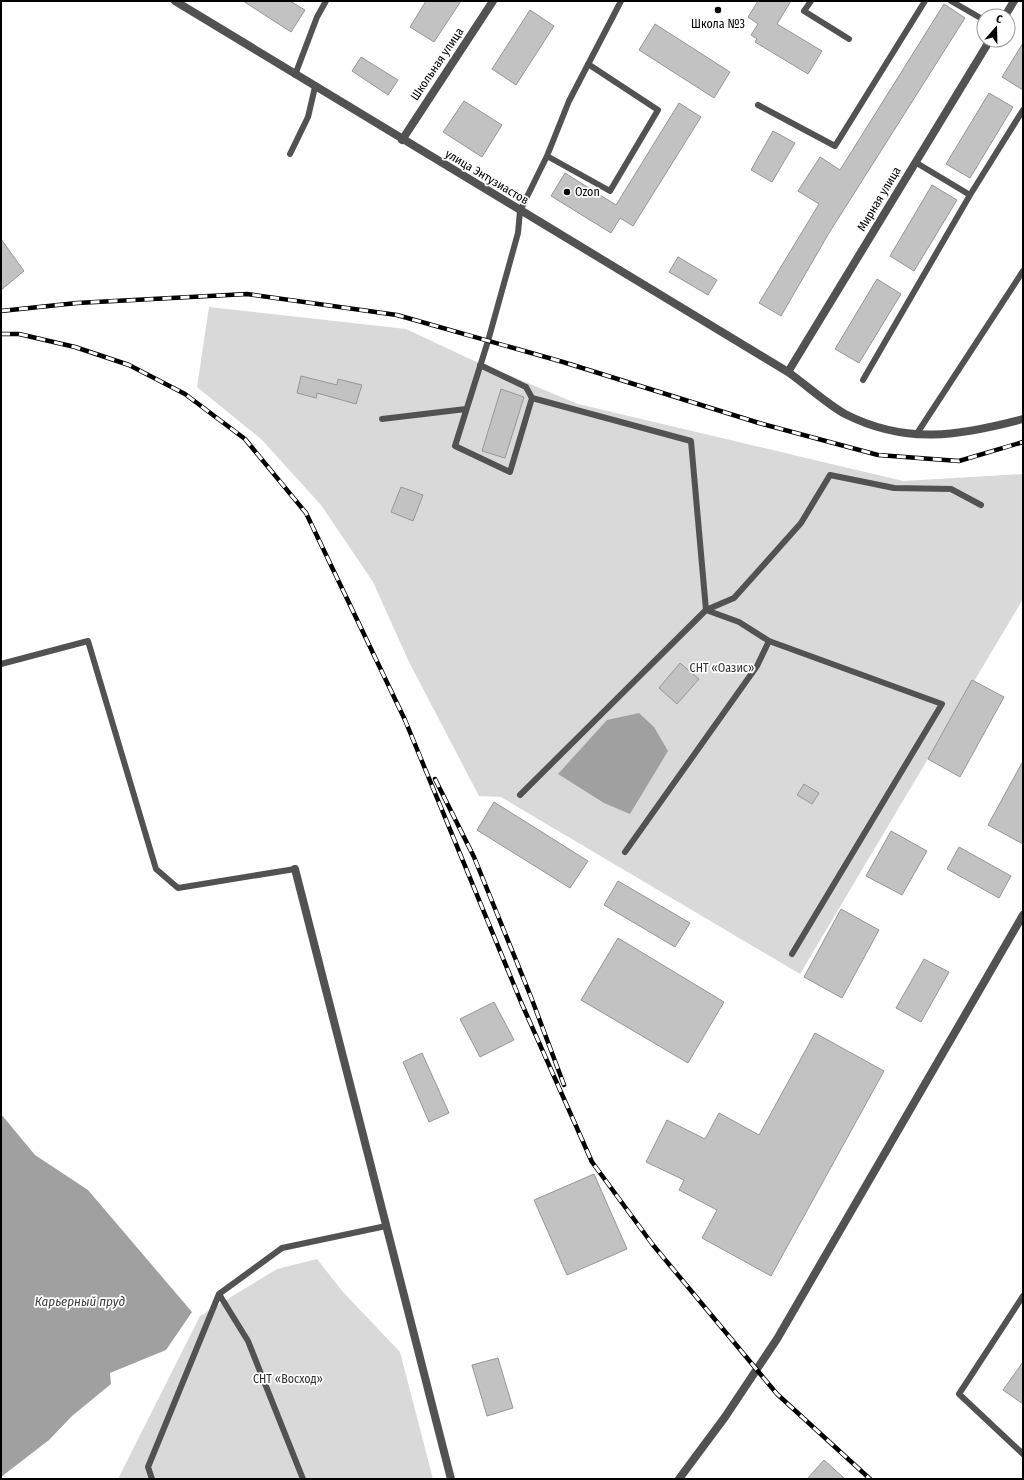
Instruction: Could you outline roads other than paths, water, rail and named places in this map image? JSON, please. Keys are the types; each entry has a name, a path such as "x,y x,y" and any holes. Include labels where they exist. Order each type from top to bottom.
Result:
{"street":[{"name":"улица Энтузиастов","path":"175,1 402,140 788,372 843,413 877,428 916,435 977,431 1023,419"},
{"name":"Школьная улица","path":"402,140 493,1"},
{"name":"Мирная улица","path":"788,372 985,48"},
{"path":"295,869 452,1479"},
{"path":"679,1479 726,1417 777,1339 1023,915"}],"lane":[{"path":"295,75 317,17 326,1"},
{"path":"480,365 526,387 532,398 510,472 455,446 518,233 520,211 547,156 569,101 621,1"},
{"path":"811,1 804,11 849,39"},
{"path":"758,105 835,146 926,1"},
{"path":"951,1 976,15"},
{"path":"547,156 610,191 658,110 588,64"},
{"path":"290,154 308,116 315,87"},
{"path":"863,380 970,195 1023,110"},
{"path":"915,162 970,195"},
{"path":"916,435 1023,271"},
{"path":"532,398 691,441 706,610"},
{"path":"382,418 466,409"},
{"path":"520,795 706,610 734,598 801,523 830,475 894,488 951,489 981,505"},
{"path":"706,610 739,622 769,641 942,704 792,954"},
{"path":"1,664 88,641 156,869 178,888 295,869"},
{"path":"625,852 757,666 769,641"},
{"path":"152,1479 148,1468 219,1294 282,1248 386,1226"},
{"path":"219,1294 248,1341 303,1479"},
{"path":"1023,1296 959,1394 1023,1454"}],"water":[{"path":"639,713 654,727 668,751 630,814 604,803 558,774 607,720"},
{"name":"Карьерный пруд","path":"1,1114 35,1155 88,1190 192,1312 166,1350 110,1373 111,1384 72,1416 49,1440 1,1477"}],"railway":[{"path":"1,311 77,303 247,294 397,315 563,362 759,423 878,455 959,461 1023,442"},
{"path":"1,334 19,334 75,347 129,365 185,394 245,439 306,513 405,720 521,1002 592,1162 653,1245 777,1394 870,1479"},
{"path":"435,779 474,857 531,997 564,1085"}],"place":[{"name":"Школа №3","path":"718,10"},
{"name":"Ozon","path":"567,192"}],"park label":[{"name":"СНТ «Оазис»","path":"722,668"},
{"name":"СНТ «Восход»","path":"288,1379"}]}
